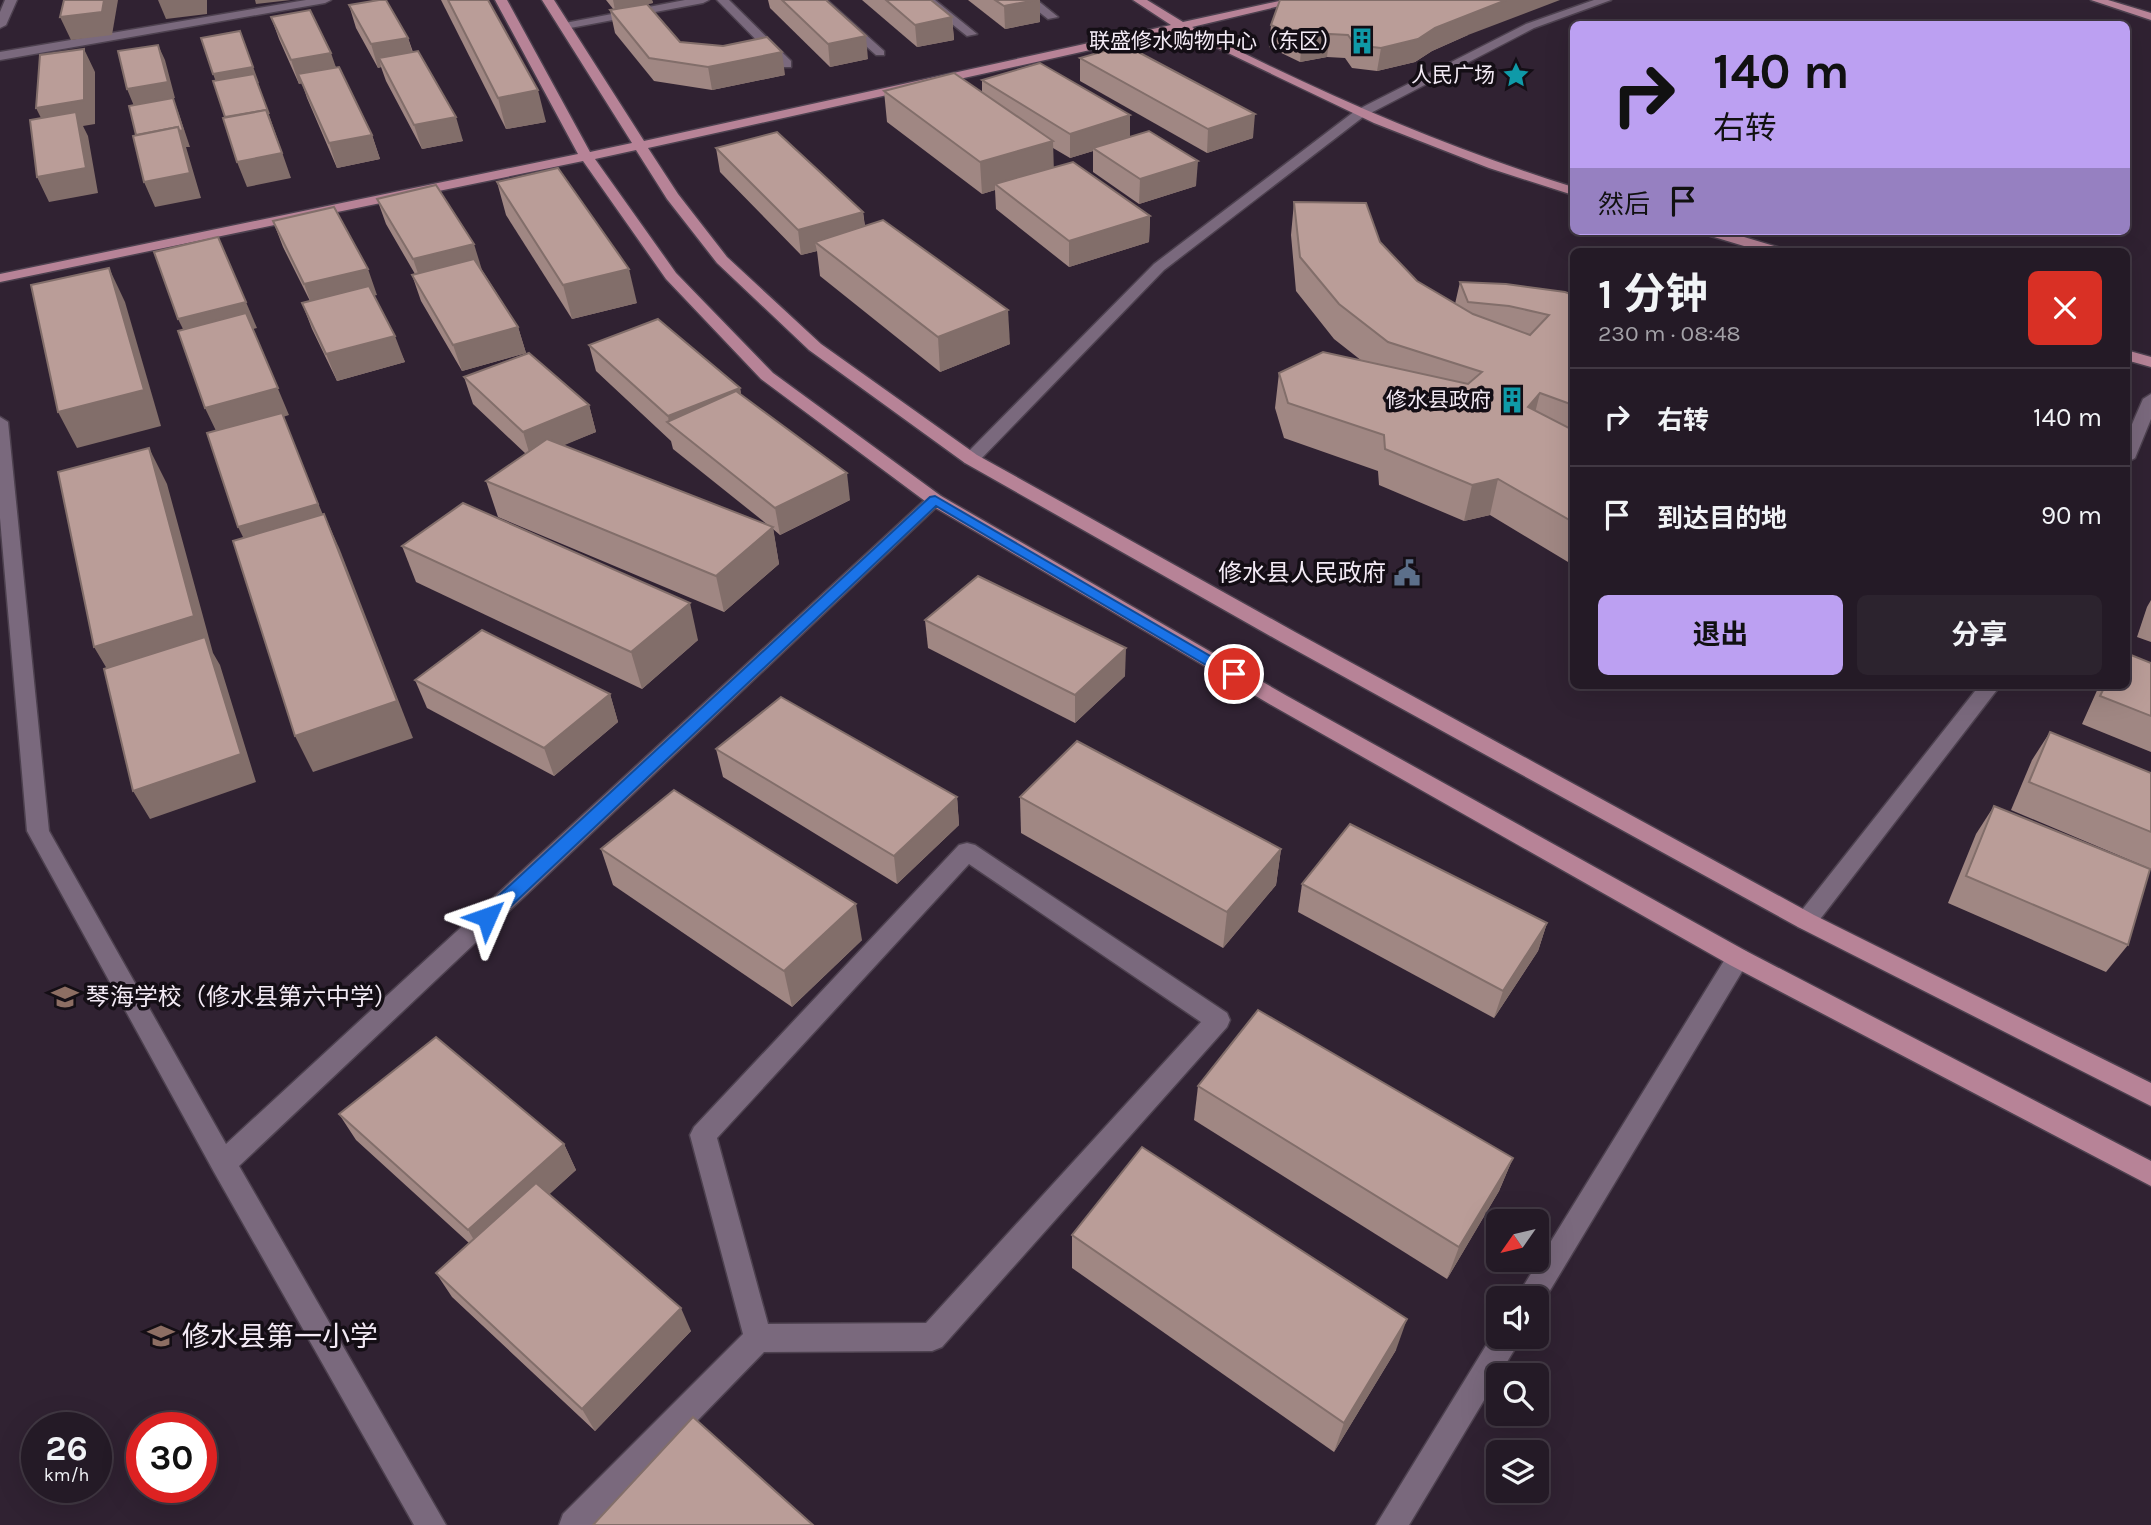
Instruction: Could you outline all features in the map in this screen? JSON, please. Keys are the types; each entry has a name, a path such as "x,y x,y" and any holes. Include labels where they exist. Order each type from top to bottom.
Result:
{"main road":[{"path":"501,0 583,150 671,276 767,376 935,500 1280,701 1738,957 2151,1174"},
{"path":"548,0 672,196 722,260 814,347 971,459 1276,631 1806,921 2151,1095"},
{"path":"1139,0 1180,26 1359,114 1500,169 1570,190"},
{"path":"638,139 1258,0"},
{"path":"0,266 638,139 1299,0"},
{"path":"2096,0 2151,17"},
{"path":"2125,0 2151,8"},
{"path":"0,278 583,150"},
{"path":"1722,235 1766,248"},
{"path":"2130,356 2151,362"}],"street":[{"path":"0,25 11,0"},
{"path":"0,56 325,0"},
{"path":"565,26 703,0"},
{"path":"723,0 787,64"},
{"path":"820,0 880,53"},
{"path":"928,0 971,34"},
{"path":"1030,0 1052,17"},
{"path":"971,459 1159,268 1359,114 1531,26 1605,0"},
{"path":"2130,449 2151,399"},
{"path":"0,422 38,831 223,1164 431,1525"},
{"path":"223,1164 935,500"},
{"path":"1806,921 1988,689"},
{"path":"575,1525 758,1338 932,1337 1217,1020 967,851 703,1135 758,1338"},
{"path":"1537,1286 1738,957"},
{"path":"1391,1525 1499,1349"}],"building":[{"path":"64,0 104,0 102,12 60,17"},
{"path":"386,0 408,38 371,44 349,5"},
{"path":"448,0 488,0 538,90 498,98"},
{"path":"782,0 826,0 866,36 828,44"},
{"path":"886,0 931,0 952,17 915,25"},
{"path":"995,0 1036,0 1004,6"},
{"path":"1280,0 1506,0 1435,28 1418,39 1381,48 1355,45 1348,35 1330,34 1302,39 1271,25"},
{"path":"647,4 680,42 723,46 767,37 782,52 708,67 649,58 610,10"},
{"path":"310,10 331,53 291,60 271,17"},
{"path":"240,31 253,67 213,74 201,38"},
{"path":"158,45 168,82 127,89 118,51"},
{"path":"1125,45 1255,114 1208,129 1080,58"},
{"path":"84,49 84,100 36,108 40,55"},
{"path":"418,51 456,117 414,125 379,58"},
{"path":"1040,63 1130,115 1070,134 982,80"},
{"path":"339,67 372,135 329,143 298,74"},
{"path":"954,73 1053,141 980,162 884,91"},
{"path":"254,74 269,114 266,110 225,117 213,81"},
{"path":"173,98 183,130 179,131 178,127 136,135 129,106"},
{"path":"266,110 282,153 237,162 223,118"},
{"path":"76,112 86,168 37,177 30,120"},
{"path":"178,127 190,173 144,182 133,136"},
{"path":"1149,131 1198,161 1140,179 1093,148"},
{"path":"777,132 863,212 798,230 716,148"},
{"path":"1073,162 1150,216 1069,241 995,184"},
{"path":"558,168 629,269 563,285 497,182"},
{"path":"436,185 474,244 413,259 377,199"},
{"name":"修水县政府","path":"1294,202 1366,203 1380,242 1417,281 1473,314 1530,335 1549,315 1509,306 1468,302 1460,282 1506,284 1570,294 1570,404 1540,393 1528,407 1570,428 1570,520 1498,479 1472,485 1385,449 1384,435 1288,403 1279,373 1323,352 1468,384 1482,372 1388,342 1339,304 1300,257"},
{"path":"334,207 368,269 304,284 273,221"},
{"path":"883,220 1008,310 938,337 815,242"},
{"path":"218,237 246,302 178,319 154,252"},
{"path":"474,259 518,327 453,345 412,275"},
{"path":"109,268 144,390 58,412 31,285"},
{"path":"369,286 395,336 326,354 302,303"},
{"path":"246,313 278,388 205,408 178,331"},
{"path":"658,319 740,388 668,416 589,345"},
{"path":"529,353 589,405 523,432 464,377"},
{"path":"736,391 847,473 775,508 667,422"},
{"path":"282,413 318,504 238,527 207,433"},
{"path":"547,439 773,527 716,576 486,481"},
{"path":"149,448 194,616 94,647 58,472"},
{"path":"463,503 690,603 631,652 402,546"},
{"path":"324,514 397,701 295,736 233,541"},
{"path":"978,576 1126,648 1075,695 925,620"},
{"path":"482,630 610,694 544,748 415,680"},
{"path":"205,637 241,754 133,791 104,669"},
{"path":"2130,655 2151,663 2151,716 2100,696 2104,689 2130,689"},
{"path":"781,697 957,797 894,856 716,749"},
{"path":"2050,732 2151,773 2151,832 2029,782"},
{"path":"1077,741 1281,849 1227,912 1020,797"},
{"path":"674,790 856,904 784,971 601,849"},
{"path":"1994,806 2150,869 2128,945 1966,876"},
{"path":"1350,824 1547,923 1503,991 1302,884"},
{"path":"1258,1010 1513,1158 1459,1247 1198,1086"},
{"path":"436,1037 564,1144 468,1230 339,1114"},
{"path":"1142,1147 1407,1319 1344,1423 1072,1235"},
{"path":"536,1183 681,1308 582,1409 436,1273"},
{"path":"693,1417 813,1525 593,1525"}],"place":[{"name":"联盛修水购物中心（东区）","path":"1362,41"},
{"name":"人民广场","path":"1516,75"},
{"name":"修水县政府","path":"1512,400"},
{"name":"修水县人民政府","path":"1407,573"},
{"name":"琴海学校（修水县第六中学）","path":"65,997"},
{"name":"修水县第一小学","path":"161,1336"}],"route":[{"path":"487,917 935,500 1234,674"}]}
